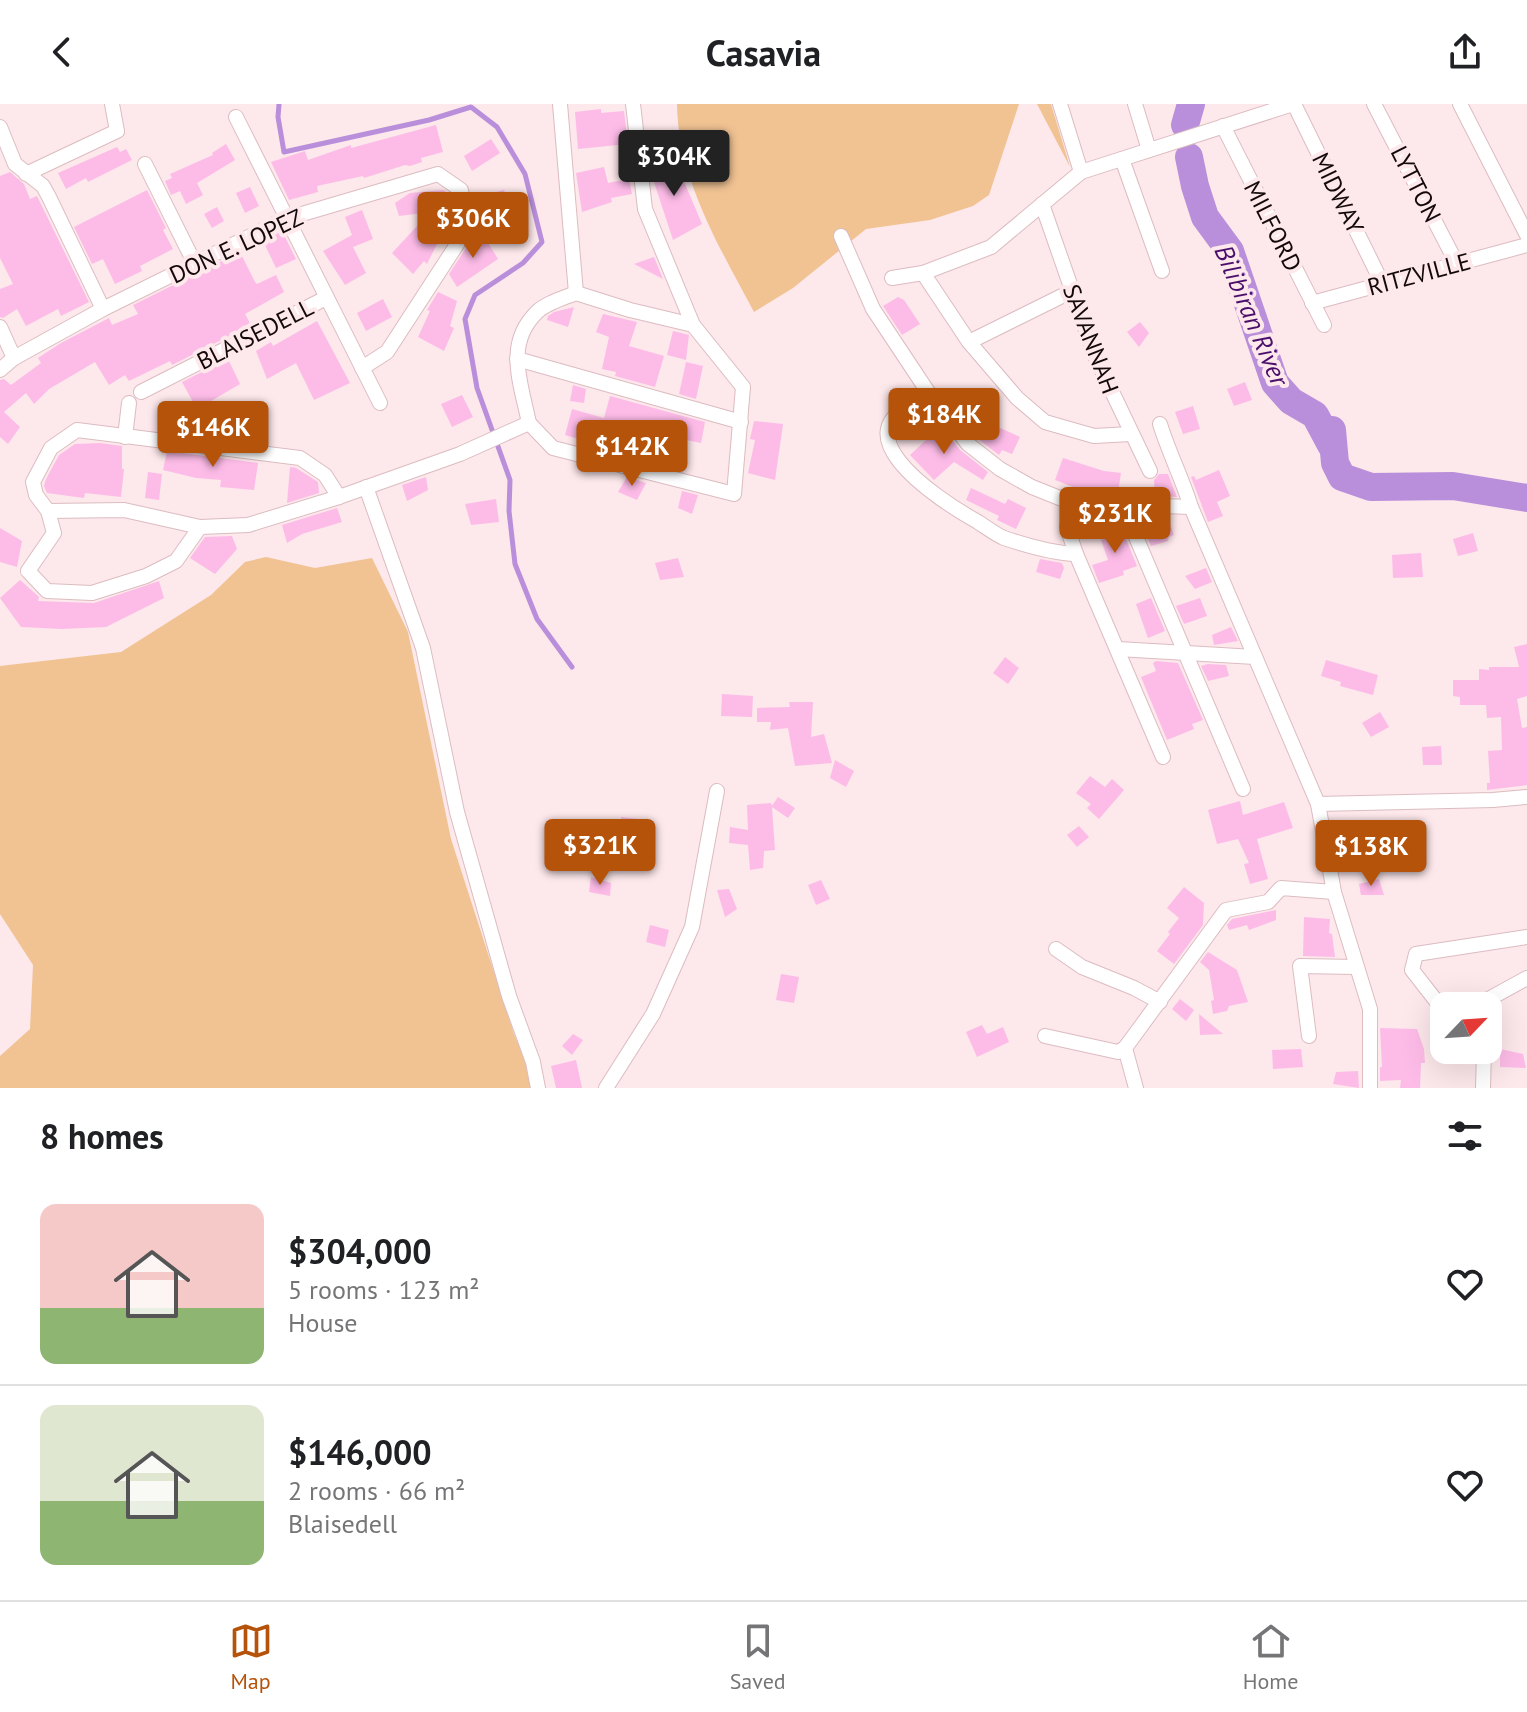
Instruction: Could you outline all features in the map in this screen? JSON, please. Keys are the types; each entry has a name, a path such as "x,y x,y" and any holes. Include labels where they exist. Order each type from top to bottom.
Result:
{"street":[{"path":"26,174 117,131 112,104"},
{"path":"560,104 576,293"},
{"path":"633,104 645,209 693,325 743,387 734,494 553,448 529,423 517,359 519,337 538,310 576,293 693,325"},
{"path":"1060,104 1081,172"},
{"path":"1135,104 1149,150"},
{"path":"892,278 923,273 991,247 1081,172 1293,104"},
{"name":"MIDWAY","path":"1293,104 1382,283"},
{"name":"LYTTON","path":"1374,104 1457,264"},
{"path":"1460,104 1527,235"},
{"path":"236,117 380,403"},
{"name":"MILFORD","path":"1223,126 1324,325"},
{"path":"0,127 15,164 43,186 103,309"},
{"path":"1122,159 1162,271"},
{"path":"145,164 195,264"},
{"name":"DON E. LOPEZ","path":"0,370 14,358 103,309 285,219 438,174 461,190 467,229 387,352 362,368"},
{"name":"SAVANNAH","path":"1042,204 1095,356 1150,471"},
{"path":"841,236 873,309 932,398 968,444 1000,469 1032,487 1072,503 1191,507"},
{"name":"RITZVILLE","path":"1312,303 1527,245"},
{"path":"923,273 969,342 1017,398 1045,422 1094,436 1131,434"},
{"path":"969,342 1072,291"},
{"name":"BLAISEDELL","path":"141,392 326,298"},
{"path":"0,327 14,358"},
{"path":"517,359 741,422"},
{"path":"932,398 900,411 888,427 890,451 903,467 952,508 1002,537 1053,553 1076,554"},
{"path":"125,437 129,403"},
{"path":"48,511 124,510 200,527 248,525 460,454 529,423"},
{"path":"1160,424 1191,507 1318,804 1334,892 1370,1009 1370,1088"},
{"path":"200,527 176,561 146,576 92,593 47,591 28,571 54,533 48,511 36,495 33,482 51,448 77,430 300,458 325,475 339,497"},
{"path":"366,487 423,648 457,812 509,996 533,1062 538,1088"},
{"path":"1072,503 1067,527 1076,554 1163,757"},
{"path":"1122,504 1243,789"},
{"path":"1118,649 1255,657"},
{"path":"606,1088 653,1014 692,927 717,791"},
{"path":"1318,804 1527,797"},
{"path":"1045,1036 1118,1052 1125,1048 1160,1002 1226,910 1268,902 1281,888 1334,892"},
{"path":"1430,993 1412,970 1416,954 1527,937"},
{"path":"1056,949 1082,967 1160,1002"},
{"path":"1309,1036 1300,966 1356,967"},
{"path":"1502,992 1527,978"},
{"path":"1125,1048 1136,1088"},
{"path":"1483,1088 1484,1064"}],"shaded area":[{"path":"677,104 1019,104 989,195 973,206 930,220 866,229 793,288 754,312 715,238 693,186 679,132"},
{"path":"1037,104 1051,104 1070,167"},
{"path":"266,557 315,568 372,558 408,632 451,839 514,1034 529,1069 531,1088 0,1088 0,1056 30,1029 33,965 0,914 0,666 121,652 211,595 245,562"}],"building":[{"path":"601,109 601,113 624,111 628,144 578,149 575,112"},
{"path":"436,125 443,152 421,158 422,162 410,166 317,186 318,192 289,200 271,162 305,151 308,160 351,145 351,148"},
{"path":"491,139 500,153 472,171 464,156"},
{"path":"226,144 235,160 197,183 203,195 186,204 180,191 171,195 165,181 172,178 170,174 213,155"},
{"path":"117,147 120,152 126,149 132,160 88,182 86,178 66,189 58,173"},
{"path":"668,153 668,177 680,172 702,224 673,240 650,161 650,157"},
{"path":"604,167 608,183 629,179 632,194 611,198 612,202 582,212 576,173"},
{"path":"10,172 24,184 30,199 37,196 89,302 61,316 58,309 26,326 17,309 0,317 0,289 13,284 0,258 0,176"},
{"path":"250,187 259,206 245,213 236,193"},
{"path":"147,190 173,249 140,266 142,271 115,284 103,259 92,264 74,227"},
{"path":"443,190 452,196 454,209 399,216 395,203 410,193"},
{"path":"504,190 510,208 487,214 482,196"},
{"path":"217,207 224,221 212,228 204,214"},
{"path":"362,210 373,239 353,247 366,273 345,285 323,251 352,235 345,217"},
{"path":"418,225 439,240 427,264 424,261 413,274 392,253"},
{"path":"282,231 296,259 276,268 263,241"},
{"path":"482,233 498,259 457,287 449,274 472,239"},
{"path":"240,252 257,284 276,275 284,292 245,314 251,325 172,365 170,361 129,381 125,375 109,385 95,362 49,389 34,404 26,393 4,412 20,427 8,444 0,437 0,380 4,379 11,385 41,363 38,358 61,343 109,318 112,325 138,314 133,305"},
{"path":"654,257 663,279 634,264"},
{"path":"438,292 457,301 450,326 454,328 444,351 418,337 430,311 427,310"},
{"path":"898,297 904,300 920,324 902,335 883,306"},
{"path":"383,299 392,317 366,331 357,313"},
{"path":"574,307 568,327 547,320 554,312"},
{"path":"603,314 637,322 629,346 664,356 655,387 615,376 616,372 602,369 609,337 596,332"},
{"path":"317,321 350,383 314,400 296,363 267,379 256,351 271,342 273,346"},
{"path":"1140,322 1149,333 1139,347 1127,332"},
{"path":"673,331 689,335 686,360 667,355"},
{"path":"228,359 240,384 206,404 193,402 182,382"},
{"path":"686,362 703,366 696,399 679,394"},
{"path":"1245,382 1252,400 1234,406 1227,389"},
{"path":"573,385 586,389 584,403 570,401"},
{"path":"462,395 473,417 452,427 441,404"},
{"path":"610,396 705,422 701,443 686,440 676,468 565,435 572,409 604,418"},
{"path":"1193,406 1200,429 1183,434 1175,412"},
{"path":"754,421 783,424 775,480 748,473 755,440 750,439"},
{"path":"987,422 1020,437 1012,454 1002,450 999,455 977,438"},
{"path":"941,426 960,450 988,472 983,480 954,462 934,480 910,455"},
{"path":"75,444 122,446 124,469 121,497 85,493 84,498 47,493 44,486 46,479 59,455"},
{"path":"167,451 258,463 254,490 220,487 221,480 163,470"},
{"path":"1063,458 1121,473 1118,493 1073,487 1055,480"},
{"path":"290,467 318,482 319,493 287,503"},
{"path":"1219,470 1230,496 1217,502 1223,516 1208,522 1191,477 1194,476 1196,480"},
{"path":"148,472 162,474 159,500 145,498"},
{"path":"1159,474 1168,474 1177,497 1155,496 1154,480"},
{"path":"426,477 428,490 407,501 402,485"},
{"path":"627,477 646,483 637,500 618,492"},
{"path":"971,488 1005,504 1008,499 1026,508 1016,529 997,520 999,516 966,500"},
{"path":"682,491 698,495 692,514 678,508"},
{"path":"496,499 499,522 471,525 465,504"},
{"path":"337,508 342,522 302,534 287,543 282,525"},
{"path":"1138,515 1167,516 1174,535 1168,541 1151,546"},
{"path":"1117,517 1137,566 1123,571 1124,575 1099,583 1092,565 1108,560 1101,540 1115,536 1109,520"},
{"path":"0,528 22,541 17,567 0,562"},
{"path":"1473,533 1478,551 1458,556 1453,539"},
{"path":"232,536 237,549 215,574 190,558 205,537"},
{"path":"1421,553 1423,577 1393,578 1392,555"},
{"path":"678,558 684,577 660,580 655,563"},
{"path":"1040,559 1062,563 1064,568 1060,579 1036,572"},
{"path":"1206,568 1212,582 1195,589 1185,576"},
{"path":"20,580 39,597 38,601 94,603 159,581 164,598 106,627 21,627 0,598"},
{"path":"1151,598 1165,631 1148,638 1136,604"},
{"path":"1200,598 1207,616 1184,624 1176,606"},
{"path":"1231,627 1238,641 1214,645 1212,635"},
{"path":"1527,644 1527,696 1517,699 1522,728 1527,727 1527,785 1487,790 1487,783 1490,783 1488,751 1502,750 1501,717 1487,718 1486,705 1460,705 1460,697 1453,696 1453,680 1479,680 1479,669 1489,670 1489,667 1519,667 1514,647"},
{"path":"1005,657 1019,668 1008,684 993,673"},
{"path":"1326,660 1378,675 1373,695 1340,686 1341,682 1321,676"},
{"path":"1153,663 1178,663 1203,720 1192,724 1194,729 1167,740 1141,677 1156,671"},
{"path":"1226,665 1229,676 1208,681 1201,666"},
{"path":"722,694 753,696 752,717 721,716"},
{"path":"789,702 813,702 811,737 824,734 832,763 795,766 788,728 770,730 771,722 757,722 757,708 790,707"},
{"path":"1380,712 1389,727 1371,737 1362,723"},
{"path":"1441,746 1442,765 1423,765 1422,747"},
{"path":"835,760 854,771 846,787 830,778"},
{"path":"1090,776 1105,787 1112,779 1124,790 1099,819 1087,808 1091,804 1076,793"},
{"path":"778,797 795,808 788,818 772,807 775,850 764,851 763,868 750,870 748,845 729,843 730,827 748,830 747,805 771,803 772,806"},
{"path":"1240,801 1243,815 1284,802 1293,828 1257,839 1268,879 1250,884 1244,864 1249,863 1238,839 1217,844 1208,810"},
{"path":"621,817 638,819 636,836 621,835"},
{"path":"1079,826 1089,837 1077,847 1067,835"},
{"path":"591,877 611,883 610,896 589,892"},
{"path":"1379,879 1384,895 1361,895 1359,884"},
{"path":"821,880 830,899 816,905 808,885"},
{"path":"1184,887 1204,903 1203,925 1174,964 1157,951 1179,918 1167,908"},
{"path":"729,889 737,909 725,917 717,890"},
{"path":"1276,910 1276,920 1249,930 1247,925 1229,930 1227,925 1232,919"},
{"path":"1304,917 1330,919 1329,933 1332,934 1335,957 1303,956"},
{"path":"650,925 669,930 665,947 646,942"},
{"path":"1208,952 1237,970 1248,1002 1213,1014 1209,970 1200,962"},
{"path":"781,974 799,977 794,1003 776,1000"},
{"path":"1180,999 1194,1010 1186,1021 1172,1009"},
{"path":"1199,1014 1223,1034 1200,1035"},
{"path":"982,1025 987,1034 1003,1027 1009,1042 977,1057 966,1032"},
{"path":"1380,1028 1417,1029 1425,1063 1421,1063 1420,1088 1400,1088 1401,1080 1380,1081"},
{"path":"573,1034 583,1040 572,1055 562,1046"},
{"path":"1301,1049 1303,1067 1273,1069 1272,1050"},
{"path":"1502,1049 1523,1054 1526,1068 1500,1067"},
{"path":"576,1060 582,1088 556,1088 551,1066"},
{"path":"1358,1071 1359,1088 1333,1084 1336,1072"}],"waterway":[{"path":"279,104 284,152 429,120 471,107 497,127 525,174 542,242 523,263 475,295 465,319 477,388 510,480 509,511 515,564 537,619 572,667"},
{"name":"Bilibiran River","path":"1185,125 1191,104"},
{"name":"Bilibiran River","path":"1189,157 1205,217 1230,251 1275,383 1291,401 1315,415 1331,445"},
{"name":"Bilibiran River","path":"1332,430 1335,463 1342,477 1371,487 1453,486 1527,498"}]}
